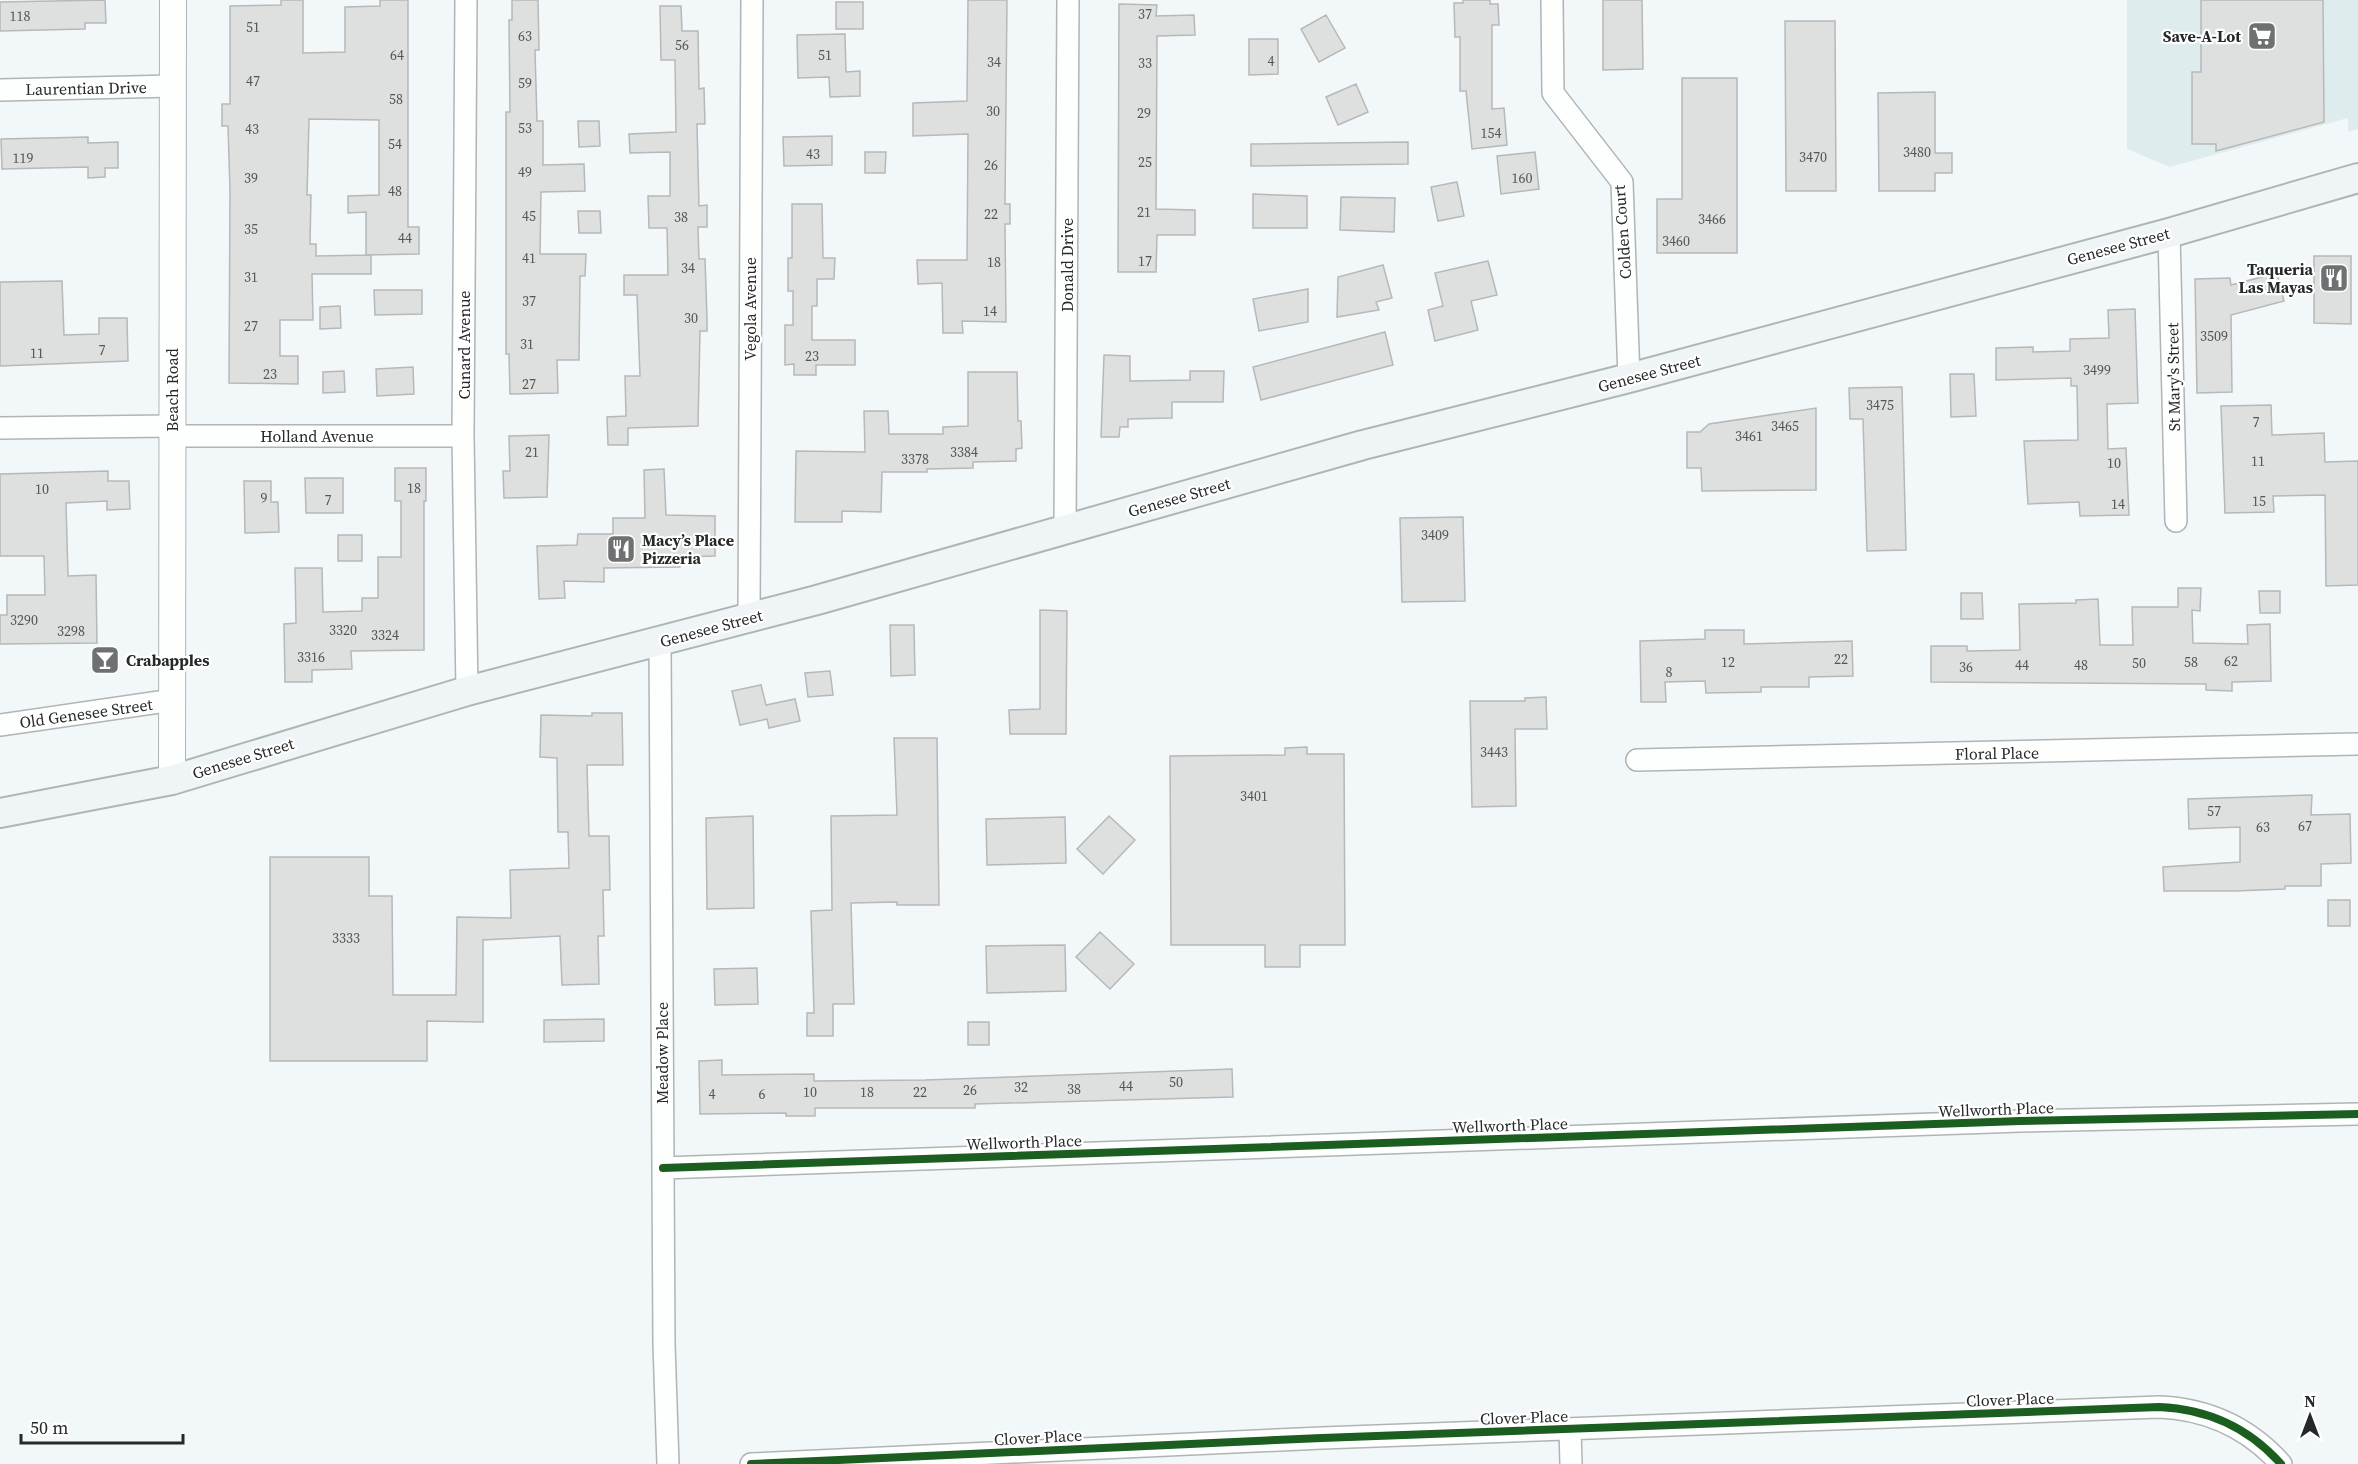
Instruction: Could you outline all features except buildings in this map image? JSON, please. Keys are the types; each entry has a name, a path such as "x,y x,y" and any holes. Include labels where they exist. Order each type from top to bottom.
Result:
{"main road":[{"name":"Genesee Street","path":"0,813 172,780 466,691 749,618 1363,445 1629,378 2169,233 2358,178"}],"street":[{"name":"Beach Road","path":"172,780 173,0"},
{"name":"Cunard Avenue","path":"466,0 463,436 466,691"},
{"name":"Vegola Avenue","path":"749,618 752,0"},
{"name":"Donald Drive","path":"1065,530 1068,0"},
{"name":"Colden Court","path":"1552,0 1553,93 1622,182 1629,378"},
{"name":"Laurentian Drive","path":"0,90 173,86"},
{"name":"St Mary's Street","path":"2169,233 2176,521"},
{"path":"0,428 171,431"},
{"name":"Holland Avenue","path":"171,431 463,436"},
{"name":"Meadow Place","path":"660,642 664,1344 668,1464"},
{"name":"Old Genesee Street","path":"0,725 173,700"},
{"name":"Floral Place","path":"1637,760 2358,744"},
{"name":"Wellworth Place","path":"663,1168 2008,1122 2358,1114"},
{"name":"Clover Place","path":"751,1464 1570,1429 2169,1407 2211,1415 2240,1428 2266,1447 2280,1464"},
{"path":"1570,1429 1571,1464"}],"shaded area":[{"path":"2127,0 2358,0 2358,129 2348,132 2348,118 2170,167 2127,149"}],"cycle path":[{"path":"663,1168 2020,1121 2358,1114"},
{"path":"751,1464 1322,1438 2159,1407 2194,1412 2226,1422 2255,1440 2281,1464"}],"place":[{"name":"Save-A-Lot","path":"2262,36"},
{"name":"Taqueria Las Mayas","path":"2334,278"},
{"name":"Macy’s Place Pizzeria","path":"621,549"},
{"name":"Crabapples","path":"105,660"}]}
